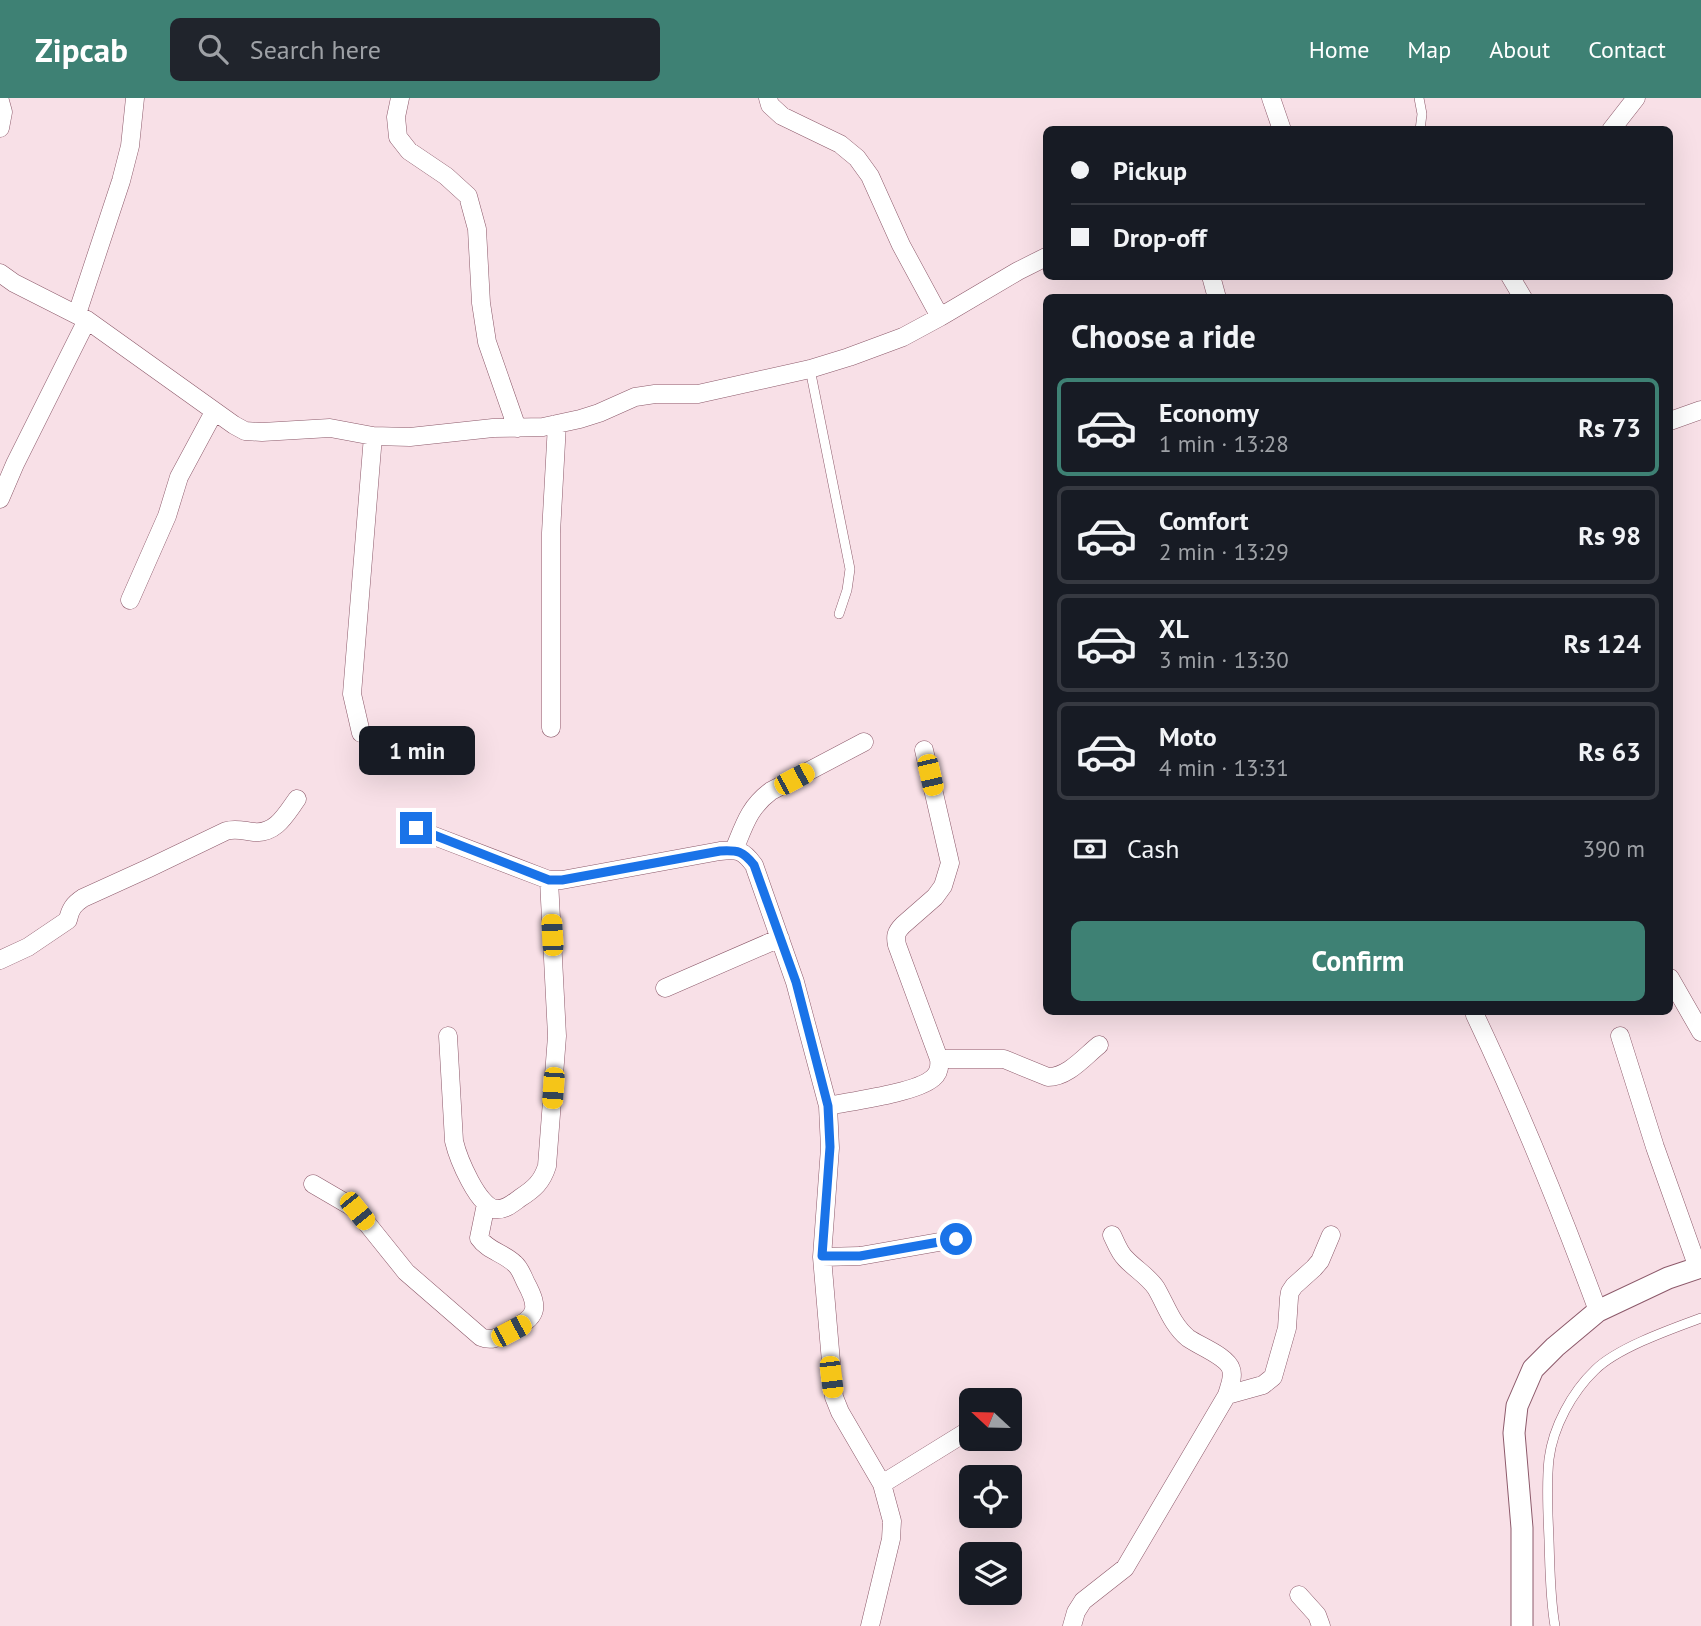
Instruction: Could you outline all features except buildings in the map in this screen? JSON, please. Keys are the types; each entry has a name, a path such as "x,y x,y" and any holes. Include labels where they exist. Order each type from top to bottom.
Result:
{"street":[{"path":"0,499 82,317 130,146 135,98"},
{"path":"400,98 398,137 409,151 446,176 467,196 477,229 481,303 488,342 517,429"},
{"path":"768,98 770,105 782,116 841,144 857,158 870,176 901,246 940,317"},
{"path":"1271,98 1281,126"},
{"path":"1614,126 1636,98"},
{"path":"0,101 3,113 0,128"},
{"path":"0,273 14,283 82,317 240,429 253,432 330,428 373,436 410,437 492,428 542,427 599,413 635,397 698,394 810,369 849,358 903,337 1043,258"},
{"path":"1673,420 1701,410"},
{"path":"130,600 167,516 179,477 214,412"},
{"path":"551,728 551,533 557,424"},
{"path":"361,733 352,694 373,436"},
{"path":"734,850 751,811 760,799 864,741"},
{"path":"828,1106 909,1090 935,1077 940,1067 895,936 903,925 935,897 943,886 950,863 924,750"},
{"path":"0,960 28,947 68,920 69,911 83,898 226,831 267,831 277,826 297,799"},
{"path":"416,828 549,880 562,880 720,851 734,850 746,854 754,865 796,982 828,1106 830,1147 822,1256 834,1397 881,1485 892,1521 891,1539 870,1626"},
{"path":"448,1036 454,1142 457,1152 478,1194 486,1204 495,1209 507,1208 535,1189 543,1179 547,1166 557,1036 549,880"},
{"path":"665,988 780,939"},
{"path":"1673,983 1701,1032"},
{"path":"1475,1016 1500,1067 1572,1240 1598,1311"},
{"path":"1522,1626 1522,1528 1514,1433 1517,1405 1533,1369 1562,1340 1598,1311 1668,1278 1699,1268 1655,1147 1620,1037"},
{"path":"939,1059 1004,1059 1048,1077 1056,1077 1064,1074 1098,1045"},
{"path":"313,1184 357,1211 405,1272 481,1337 489,1340 527,1322 533,1315 535,1304 516,1265 484,1245 479,1238 486,1204"},
{"path":"1072,1626 1083,1601 1125,1568 1227,1395 1232,1378 1231,1367 1224,1360 1178,1328 1155,1287 1122,1255 1112,1235"},
{"path":"1227,1395 1264,1385 1273,1377 1287,1328 1290,1292 1320,1261 1331,1235"},
{"path":"822,1256 860,1256 956,1239"},
{"path":"881,1485 959,1436"},
{"path":"1299,1595 1317,1615 1321,1626"}],"lane":[{"path":"1419,98 1422,114 1420,126"},
{"path":"810,369 850,569 839,614"},
{"path":"1555,1626 1550,1582 1549,1458 1554,1437 1567,1409 1580,1387 1597,1368 1616,1354 1701,1318"}],"route":[{"path":"416,828 549,880 562,880 720,851 734,850 746,854 754,865 796,982 828,1106 830,1147 822,1256 860,1256 956,1239"}]}
